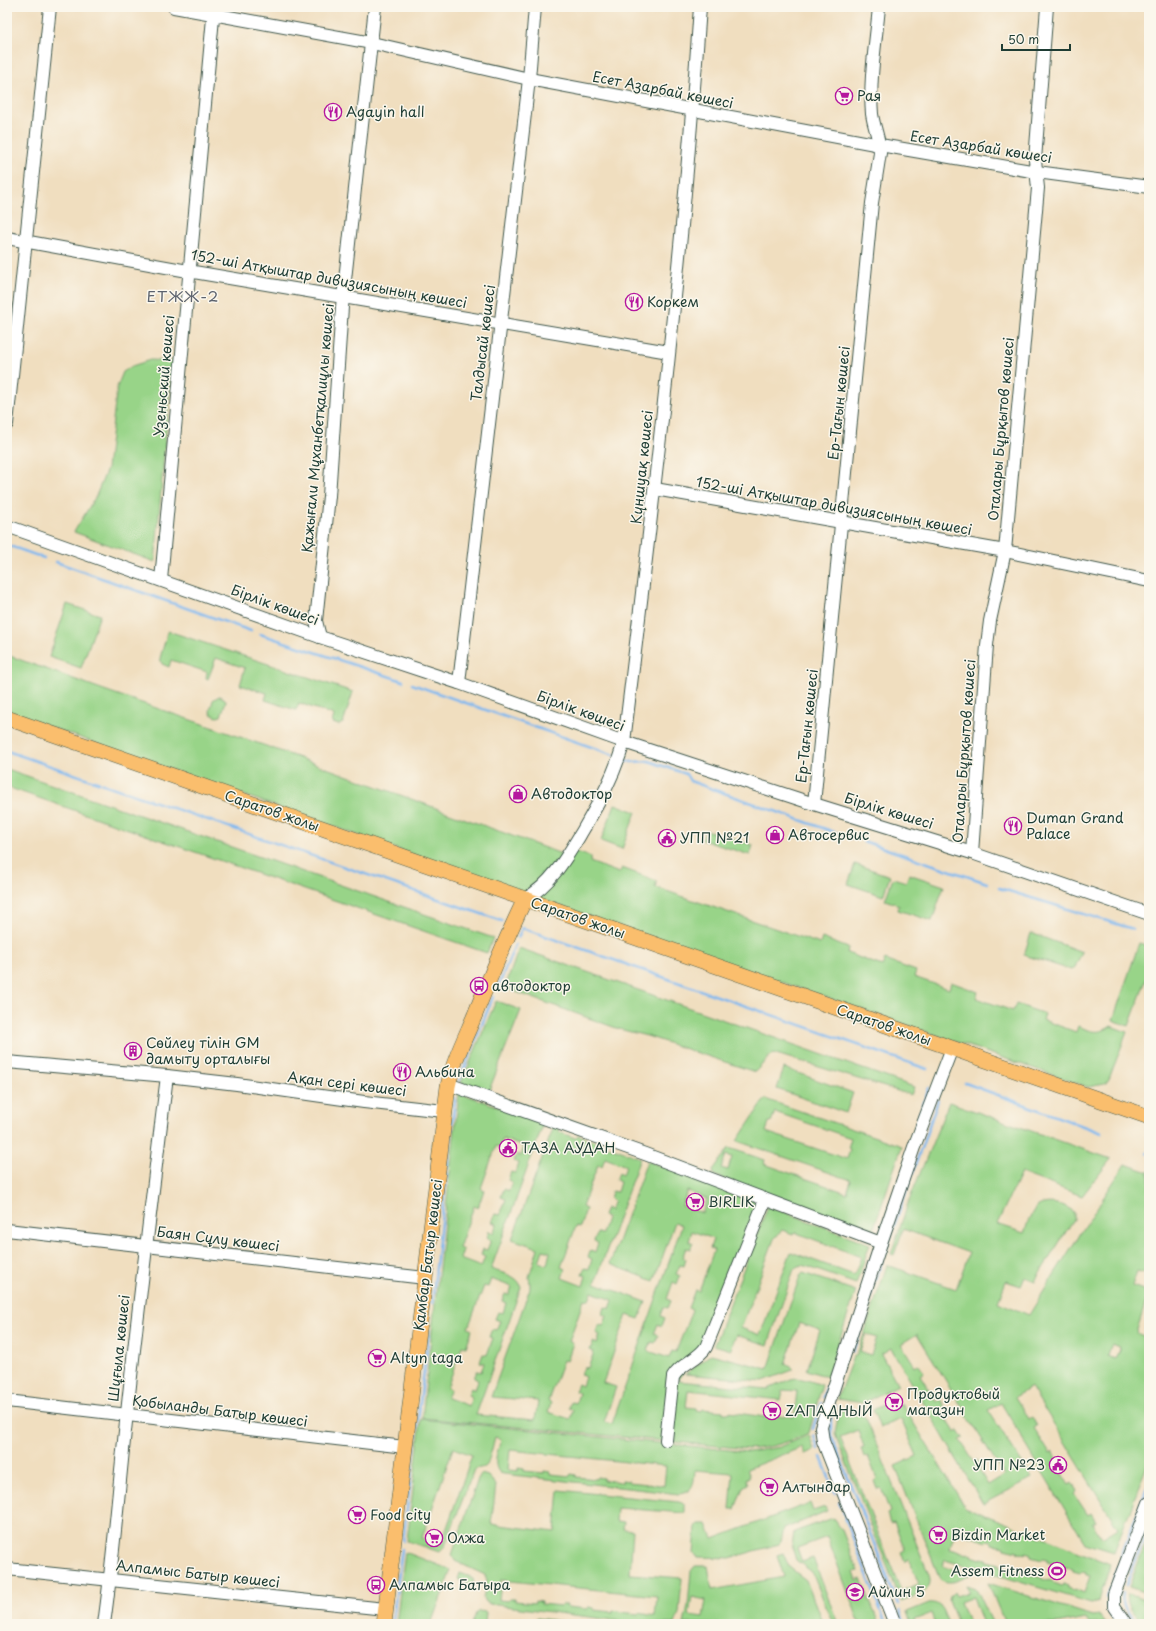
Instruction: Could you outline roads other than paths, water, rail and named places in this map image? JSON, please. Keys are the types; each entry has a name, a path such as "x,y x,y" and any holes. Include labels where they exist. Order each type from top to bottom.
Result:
{"main road":[{"name":"Саратов жолы","path":"7,718 523,903"},
{"name":"Саратов жолы","path":"7,728 523,903 951,1052 1149,1117"},
{"name":"Қамбар Батыр көшесі","path":"384,1624 448,1084 453,1067 482,996 523,903"},
{"name":"Саратов жолы","path":"951,1052 1149,1126"}],"street":[{"path":"7,424 50,7"},
{"name":"Есет Азарбай көшесі","path":"174,7 213,10 372,43 529,79 880,146 1037,172 1149,187"},
{"name":"Қажығали Мұханбетқалиұлы көшесі","path":"320,637 316,621 329,496 344,297 375,7"},
{"name":"Талдысай көшесі","path":"459,683 529,79 535,7"},
{"name":"Күншуақ көшесі","path":"523,903 551,877 567,856 605,792 615,770 624,742 655,489 693,111 700,7"},
{"name":"Ер-Тағын көшесі","path":"814,804 872,203 879,168 880,146 876,135 872,114 872,81 879,7"},
{"name":"Оталары Бұрқытов көшесі","path":"972,853 989,633 1004,551 1038,188 1035,160 1047,7"},
{"name":"Узеньский көшесі","path":"161,580 213,10"},
{"name":"152-ші Атқыштар дивизиясының көшесі","path":"7,238 188,271 669,352"},
{"name":"152-ші Атқыштар дивизиясының көшесі","path":"655,489 1004,551 1149,581"},
{"name":"Бірлік көшесі","path":"7,526 320,637 459,683 624,742 814,804 972,853 1149,914"},
{"path":"895,1624 823,1442 821,1433 825,1413 881,1243 914,1147 951,1052"},
{"name":"Ақан сері көшесі","path":"7,1062 167,1076 444,1111"},
{"name":"Шұғыла көшесі","path":"104,1624 146,1246 167,1076"},
{"path":"448,1084 645,1154 881,1243"},
{"path":"666,1440 673,1377 676,1372 702,1353 706,1347 765,1200"},
{"name":"Баян Сұлу көшесі","path":"7,1230 425,1278"},
{"name":"Қобыланды Батыр көшесі","path":"7,1401 406,1447"},
{"path":"1126,1624 1116,1610 1113,1598 1149,1503"},
{"name":"Алпамыс Батыр көшесі","path":"7,1569 385,1609"}],"waterway":[{"path":"7,545 44,558"},
{"path":"56,562 251,631"},
{"path":"260,634 403,681"},
{"path":"412,684 614,755"},
{"path":"7,751 502,921"},
{"path":"625,760 632,762 649,761 686,774 690,781 851,838"},
{"path":"863,841 987,883"},
{"path":"999,888 1133,929"},
{"path":"518,938 522,928 927,1069"},
{"path":"1145,933 1149,934"},
{"path":"498,987 515,945"},
{"path":"459,1081 493,997"},
{"path":"965,1083 1102,1133"},
{"path":"916,1125 929,1088"},
{"path":"432,1303 455,1098"},
{"path":"884,1255 938,1100"},
{"path":"876,1280 882,1261"},
{"path":"865,1314 872,1291"},
{"path":"403,1541 429,1330"},
{"path":"853,1351 859,1333"},
{"path":"829,1381 839,1351"},
{"path":"823,1397 827,1386"},
{"path":"813,1429 821,1403"},
{"path":"835,1406 831,1418 831,1435 898,1604"},
{"path":"814,1435 818,1449"},
{"path":"821,1457 835,1493"},
{"path":"1121,1556 1149,1483"},
{"path":"839,1502 841,1507"},
{"path":"843,1512 886,1624"},
{"path":"1126,1585 1149,1525"},
{"path":"392,1624 402,1549"},
{"path":"1107,1598 1117,1568"},
{"path":"1123,1593 1122,1597 1124,1606 1136,1624"},
{"path":"1107,1606 1112,1617"},
{"path":"900,1611 905,1624"}],"place":[{"name":"Рая","path":"844,96"},
{"name":"Agayin hall","path":"333,112"},
{"name":"Коркем","path":"634,302"},
{"name":"Автодоктор","path":"518,794"},
{"name":"Duman Grand Palace","path":"1013,826"},
{"name":"Автосервис","path":"775,835"},
{"name":"УПП №21","path":"667,838"},
{"name":"автодоктор","path":"479,986"},
{"name":"Сөйлеу тілін GM дамыту орталығы","path":"133,1051"},
{"name":"Альбина","path":"402,1072"},
{"name":"ТАЗА АУДАН","path":"508,1148"},
{"name":"BIRLIK","path":"695,1202"},
{"name":"Altyn taga","path":"377,1358"},
{"name":"Продуктовый магазин","path":"894,1402"},
{"name":"ZАПАДНЫЙ","path":"772,1411"},
{"name":"УПП №23","path":"1058,1465"},
{"name":"Алтындар","path":"769,1487"},
{"name":"Food city","path":"357,1515"},
{"name":"Bizdin Market","path":"938,1535"},
{"name":"Олжа","path":"434,1538"},
{"name":"Assem Fitness","path":"1057,1571"},
{"name":"Алпамыс Батыра","path":"376,1585"},
{"name":"Айлин 5","path":"855,1592"}],"district":[{"name":"ЕТЖЖ-2","path":"183,297"}]}
